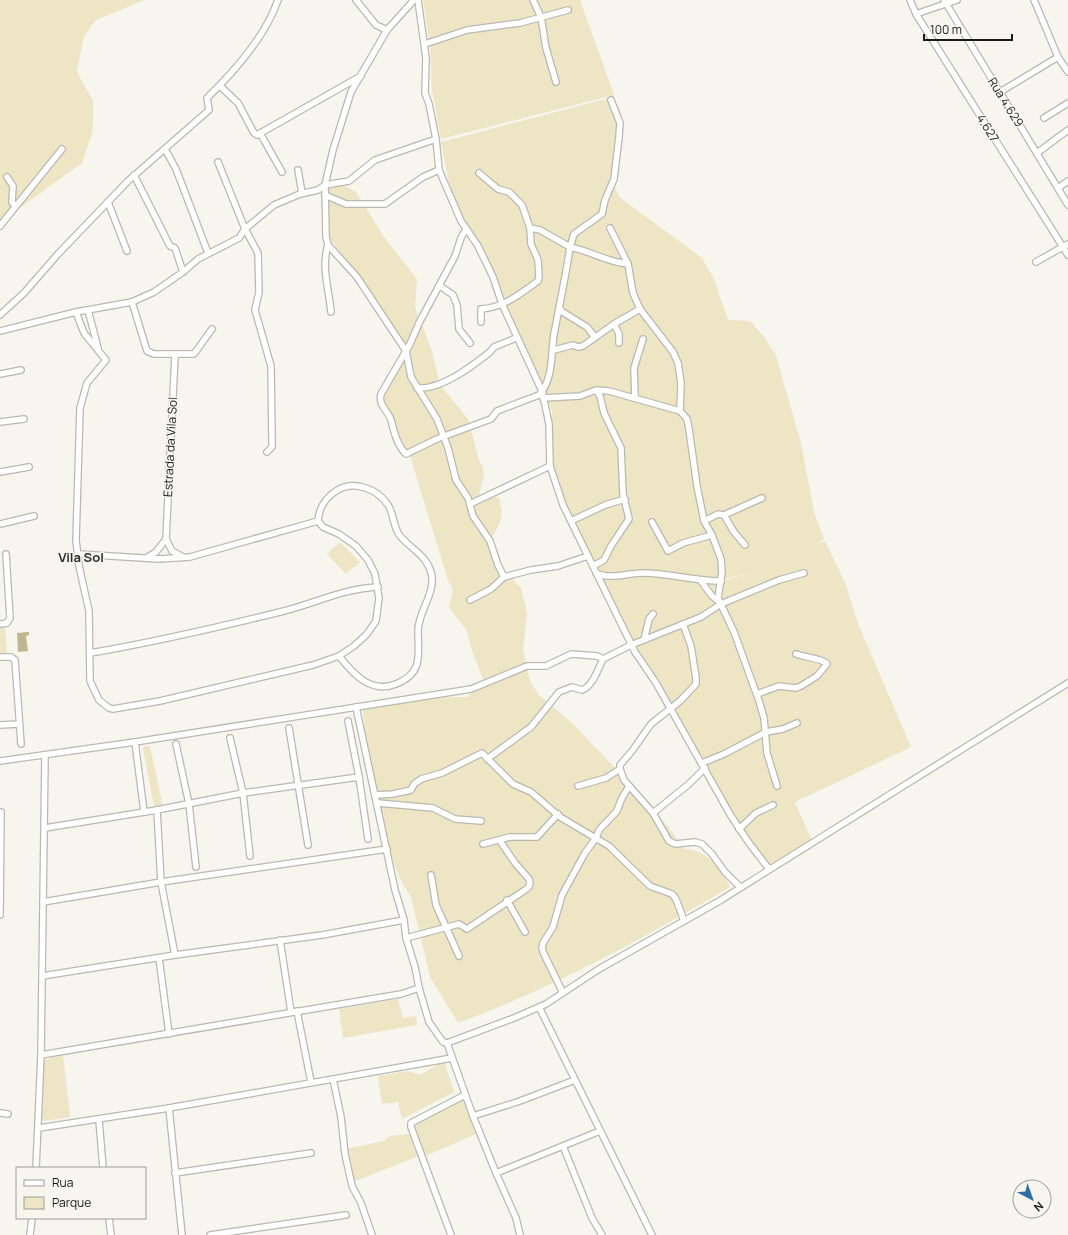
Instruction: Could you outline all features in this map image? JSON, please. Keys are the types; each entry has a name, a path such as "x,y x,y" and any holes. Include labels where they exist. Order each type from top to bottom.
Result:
{"street":[{"path":"0,315 24,293 134,175 209,110 207,98 220,86 257,41 270,21 278,0"},
{"path":"356,0 376,25 387,30"},
{"path":"414,0 387,30 351,92 332,150 324,185 326,237 328,245 356,277 406,351 411,377 437,419 444,437 456,480 468,498 473,516 490,541 498,565 504,577"},
{"path":"418,0 425,44 425,93 429,104 436,139 439,170 456,211 466,230 478,246 493,277 516,338 542,391 549,424 550,466 563,505 631,645 671,709 739,829 769,869"},
{"path":"533,0 541,17 546,48 556,82"},
{"name":"4.627","path":"910,0 916,14 1066,245 1068,255"},
{"path":"916,14 945,2 957,0"},
{"path":"1034,0 1058,57 1068,72"},
{"name":"Rua 4.629","path":"945,2 1068,204"},
{"path":"425,44 467,30 505,25 568,10"},
{"path":"1000,92 1058,57"},
{"path":"220,86 238,103 254,133 260,133 361,75"},
{"path":"466,230 461,238 456,256 380,397 381,404 391,420 397,440 406,454 444,437 491,419 497,411 539,395 542,391 549,372 554,350 554,330 560,308 570,247 574,234 602,214 605,200 614,179 620,123 611,100"},
{"path":"1044,118 1068,103"},
{"path":"1037,153 1068,130"},
{"path":"260,133 282,172"},
{"path":"0,331 76,312 132,302 162,288 198,259 238,238 245,229 274,205 302,193 318,190 324,185 349,181 374,160 436,139"},
{"path":"165,149 178,175 208,253"},
{"path":"0,226 16,206 28,195 42,173 62,150"},
{"path":"218,162 245,229 258,253 259,292 255,310 271,366 272,447 267,452"},
{"path":"298,170 302,193"},
{"path":"325,195 346,204 385,204 423,177 439,170"},
{"path":"478,173 498,189 509,192 518,199 525,210 530,228 529,237 538,260 539,279 512,300 481,309 479,313 481,322"},
{"path":"134,175 170,246 175,248 183,272"},
{"path":"7,177 12,186 12,202 16,206"},
{"path":"1058,188 1068,181"},
{"path":"108,202 127,250"},
{"path":"530,228 540,230 570,247 587,250 610,261 628,264"},
{"path":"610,228 628,264 634,294 640,309 673,352 678,363 681,383 680,411"},
{"path":"328,245 325,256 326,284 331,312"},
{"path":"1036,262 1066,245"},
{"path":"440,286 453,295 457,305 459,329 470,344"},
{"path":"132,302 148,351 154,354 194,354 212,329"},
{"path":"560,308 561,311 587,327 594,336"},
{"path":"554,350 573,345 578,347 582,346 594,336 640,309"},
{"path":"88,310 94,338 99,350"},
{"path":"76,312 84,333 105,358 105,363 87,383 80,408 76,540 89,611 90,652 88,673 94,692 103,704 113,709 174,698 313,665 339,656 354,646 367,634 376,621 378,587 375,574 368,560 356,546 339,534 323,527 318,521"},
{"path":"614,324 619,334 618,343"},
{"path":"417,388 425,389 456,377 490,352 494,347 516,338"},
{"path":"635,398 634,368 643,339"},
{"name":"Estrada da Vila Sol","path":"166,539 175,355"},
{"path":"0,374 21,370"},
{"path":"544,398 580,396 596,390 620,393 652,404 680,411 687,419 690,429 696,486 704,521 712,535 722,566 720,603"},
{"path":"593,566 604,560 611,546 629,519 622,487 623,468 620,448 604,413 600,396 596,390"},
{"path":"0,422 24,419"},
{"path":"470,504 550,466"},
{"path":"0,472 29,468"},
{"path":"318,521 321,506 332,494 341,488 353,485 368,489 380,495 389,506 399,534 428,563 432,574 432,584 420,616 418,630 419,659 415,670 407,678 396,685 373,686 360,680 351,672 339,656"},
{"path":"724,516 762,498"},
{"path":"571,521 605,504 625,499"},
{"path":"704,521 718,514 724,516 734,532 746,545"},
{"path":"0,524 34,516"},
{"path":"78,554 146,558 184,558 204,554 318,521"},
{"path":"652,522 668,551 683,543 712,535"},
{"path":"146,558 156,552 166,539 172,551 184,558"},
{"path":"0,624 7,623 10,618 6,554"},
{"path":"470,600 491,590 504,577 531,570 558,566 588,556"},
{"path":"596,573 606,577 654,573 701,581 721,581"},
{"path":"487,759 531,727 559,692 572,687 582,690 587,688 603,659 631,645 701,617 720,603 779,580 804,574"},
{"path":"701,581 712,596 720,603 734,632 757,694 764,718 767,753 777,786"},
{"path":"90,652 136,646 222,627 352,591 378,587"},
{"path":"644,640 649,619 653,614"},
{"path":"683,624 691,646 697,680 688,693 671,709 651,724 620,765 620,769 629,786 653,813 670,842 675,844 695,842 702,844 712,854 725,872 740,887"},
{"path":"0,761 135,742 471,689 527,666 546,666 571,654 597,656 603,659"},
{"path":"757,694 779,686 796,688 801,686 818,676 827,664 823,660 810,659 796,654"},
{"path":"0,657 11,657 14,660 21,744"},
{"path":"446,1043 539,1007 599,969 684,921 740,887 1068,683"},
{"path":"356,707 404,920 406,938 429,1022 443,1042 446,1043 473,1116 516,1218 520,1235"},
{"path":"348,721 359,776 368,839"},
{"path":"653,813 689,784 704,766 766,732 783,729 797,723"},
{"path":"0,725 19,724"},
{"path":"289,728 308,845"},
{"path":"230,738 243,793 250,856"},
{"path":"135,742 144,812"},
{"path":"176,744 189,804 196,867"},
{"path":"376,795 393,794 411,790 414,784 420,779 442,773 482,753 510,781 531,792 558,814 619,854 650,886 672,894 676,899 684,921"},
{"path":"36,1167 39,1128 45,755"},
{"path":"578,786 606,778 620,769"},
{"path":"45,828 157,810 243,793 359,776"},
{"path":"563,992 544,954 542,948 543,943 553,926 562,895 585,853 596,838 599,830 617,811 629,786"},
{"path":"378,804 433,808 456,819 481,821"},
{"path":"739,829 756,813 773,805"},
{"path":"157,810 161,882 175,954"},
{"path":"0,915 1,812"},
{"path":"483,844 500,841 510,837 537,837 558,814"},
{"path":"406,938 428,931 445,929 460,924 467,929 507,900 528,888 530,881 515,864 500,841"},
{"path":"43,902 161,882 387,849"},
{"path":"431,874 436,905 445,929 459,956"},
{"path":"507,900 525,932"},
{"path":"42,976 159,958 175,954 280,940 404,920"},
{"path":"280,940 294,1012 311,1082"},
{"path":"159,958 169,1034"},
{"path":"40,1055 401,994 419,988"},
{"path":"539,1007 652,1235"},
{"path":"39,1128 99,1120 452,1058"},
{"path":"333,1078 352,1186 361,1203 372,1235"},
{"path":"473,1116 520,1101 575,1080"},
{"path":"451,1235 410,1127 411,1123 465,1095"},
{"path":"168,1108 182,1235"},
{"path":"0,1113 8,1114"},
{"path":"99,1120 103,1167"},
{"path":"496,1173 600,1131"},
{"path":"563,1146 592,1218 602,1235"},
{"path":"175,1173 311,1153"},
{"path":"210,1235 346,1215"},
{"path":"30,1235 32,1219"},
{"path":"109,1219 111,1235"}],"green space":[{"path":"0,0 144,0 96,20 84,36 77,72 93,101 93,123 92,134 82,163 18,209 0,227"},
{"path":"423,0 580,0 614,95 441,139 432,89 430,45"},
{"path":"613,97 618,130 614,182 619,197 702,258 714,279 728,320 750,321 764,337 776,356 801,443 814,512 824,539 818,544 825,541 845,583 859,626 911,747 795,802 812,841 769,866 735,816 678,721 631,638 600,579 641,574 709,582 723,581 765,568 726,579 704,580 650,572 613,574 597,572 565,506 552,466 552,411 510,320 495,278 480,248 459,214 449,184 441,142"},
{"path":"342,185 356,192 384,237 417,279 415,307 432,351 440,385 468,419 479,460 483,467 484,477 479,494 499,498 501,518 492,537 503,569 521,588 527,612 523,650 530,681 538,694 572,723 642,796 669,828 684,849 699,852 706,856 722,873 730,887 631,944 563,978 458,1023 430,977 411,897 400,879 389,849 367,752 363,710 414,698 467,697 484,682 471,648 467,631 449,607 453,590 447,577 411,459 383,404 382,397 409,353 359,275 328,237 328,189"},
{"path":"340,542 360,562 346,574 327,554"},
{"path":"0,626 5,626 7,653 0,654"},
{"path":"145,746 150,746 163,807 156,808 154,806 143,748"},
{"path":"398,999 403,1018 416,1016 417,1025 343,1038 339,1009"},
{"path":"63,1055 70,1117 44,1121 42,1119 45,1060"},
{"path":"444,1061 454,1092 402,1119 398,1102 382,1104 378,1076 408,1071 420,1075"},
{"path":"463,1099 476,1134 425,1156 414,1130 416,1123"},
{"path":"409,1134 417,1156 416,1157 353,1182 346,1149 384,1141 390,1136"}],"shaded area":[{"path":"29,632 29,635 26,636 28,651 18,652 17,633"}],"district":[{"name":"Vila Sol","path":"81,557"}]}
